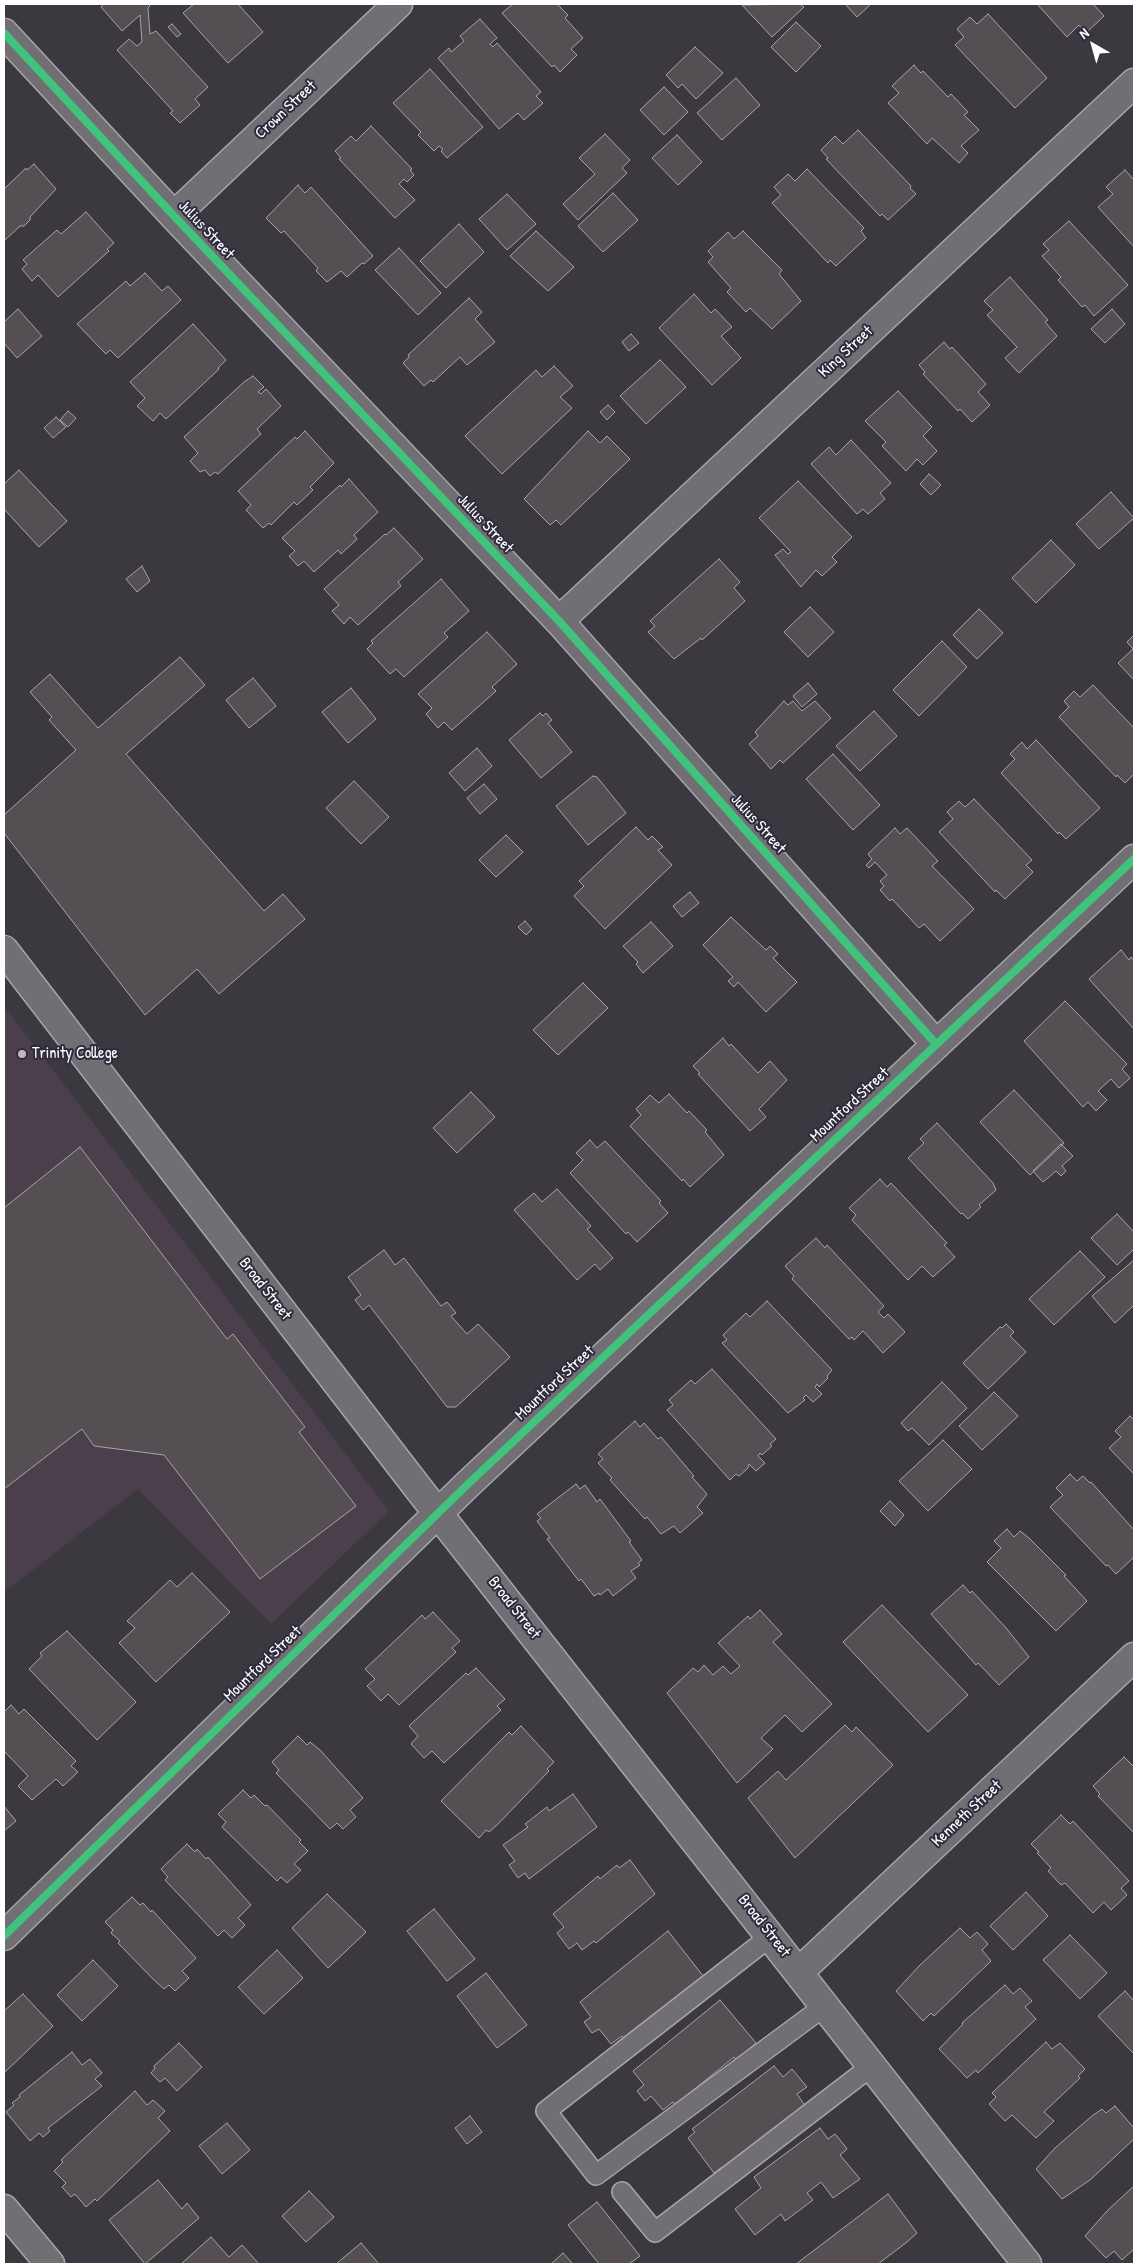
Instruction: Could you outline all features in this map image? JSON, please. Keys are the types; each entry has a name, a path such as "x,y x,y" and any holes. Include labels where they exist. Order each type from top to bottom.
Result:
{"street":[{"name":"Crown Street","path":"174,216 398,4"},
{"name":"Julius Street","path":"4,33 174,216 559,622 936,1044"},
{"name":"King Street","path":"559,622 1134,83"},
{"name":"Mountford Street","path":"4,1936 438,1513 1134,858"},
{"name":"Broad Street","path":"4,950 438,1513 800,1971 1027,2264"},
{"name":"Kenneth Street","path":"800,1971 1134,1656"},
{"path":"4,2209 50,2264"}],"lane":[{"path":"771,1936 546,2111 596,2176 826,2005"},
{"path":"622,2192 655,2232 873,2065"}],"shaded area":[{"path":"4,1006 389,1511 271,1624 138,1489 4,1592"}],"building":[{"path":"104,4 148,4 150,6 148,8 150,34 156,31 208,87 195,99 200,105 180,123 170,113 173,111 117,50 129,39 137,46 142,42 140,15 122,31 101,7"},
{"path":"194,4 238,4 263,32 228,63 183,13"},
{"path":"513,4 557,4 568,15 565,18 583,38 571,49 577,55 560,72 554,65 552,67 502,13"},
{"path":"800,4 804,7 772,37 742,5"},
{"path":"845,4 871,4 857,17"},
{"path":"1037,4 1093,4 1104,16 1086,33 1079,25 1067,37"},
{"path":"988,14 1047,78 1015,108 955,45 964,37 957,29 970,17 977,24"},
{"path":"480,19 497,38 490,44 493,47 497,43 541,92 536,96 543,103 524,120 518,113 499,129 438,58 449,48 451,52 464,41 460,36"},
{"path":"796,22 821,46 796,72 771,47"},
{"path":"172,24 181,34 177,37 168,27"},
{"path":"695,47 723,73 696,99 682,84 678,88 666,75"},
{"path":"914,65 921,73 923,71 948,97 951,94 968,112 964,115 979,130 961,146 968,153 959,163 932,138 927,144 888,103 899,93 892,86"},
{"path":"430,69 483,127 447,158 441,151 443,149 439,146 434,151 418,135 421,132 393,103"},
{"path":"736,78 760,105 722,140 697,113"},
{"path":"664,87 688,112 664,135 640,110"},
{"path":"371,126 412,169 410,170 414,175 407,182 404,179 399,184 415,200 395,218 339,159 341,158 335,151 351,136 356,141"},
{"path":"858,130 911,186 910,188 916,194 888,220 882,214 880,216 826,159 828,158 821,150 835,136 843,144"},
{"path":"605,134 630,160 622,168 627,173 578,220 563,204 595,174 579,158"},
{"path":"677,135 702,162 678,185 652,158"},
{"path":"34,164 56,189 24,226 20,226 4,241 4,189 26,168 27,170"},
{"path":"807,169 864,228 861,231 866,238 836,266 830,260 828,263 772,203 781,195 774,187 788,174 795,181"},
{"path":"1125,170 1134,180 1134,247 1098,207 1113,194 1106,187"},
{"path":"298,185 305,193 311,187 373,256 347,277 341,271 327,282 316,271 318,268 284,231 281,233 266,218"},
{"path":"613,193 638,220 603,252 578,226"},
{"path":"507,194 536,224 507,250 479,219"},
{"path":"86,212 114,243 107,249 109,251 58,297 38,275 32,281 22,269 27,264 23,260 57,230 61,234"},
{"path":"1069,221 1128,285 1094,316 1085,305 1082,307 1058,280 1061,277 1042,256 1049,250 1043,244"},
{"path":"459,224 484,252 446,288 420,261"},
{"path":"536,231 574,267 548,291 510,256"},
{"path":"743,231 782,270 779,274 801,301 772,329 750,308 746,312 727,292 731,288 708,262 713,257 708,251 728,232 734,239"},
{"path":"399,248 441,293 418,315 375,270"},
{"path":"145,273 162,291 168,286 181,300 118,358 110,350 106,354 77,324 126,281 130,286"},
{"path":"1010,277 1048,320 1045,322 1057,336 1019,373 1005,358 1017,347 987,315 993,310 984,301"},
{"path":"694,294 711,313 715,309 732,327 721,336 741,358 712,385 659,328"},
{"path":"469,298 482,312 475,319 495,342 467,365 460,357 433,382 431,380 424,386 403,363 409,357 408,355"},
{"path":"18,309 42,336 17,358 4,343 4,322"},
{"path":"1112,309 1125,324 1105,343 1091,329"},
{"path":"193,324 226,360 219,369 166,419 160,413 153,421 137,406 145,398 130,382"},
{"path":"631,334 639,343 629,351 622,342"},
{"path":"944,342 950,349 952,347 986,384 978,392 990,405 972,422 960,409 958,411 923,374 925,372 919,365"},
{"path":"660,360 686,387 646,424 620,396"},
{"path":"554,366 573,386 560,397 572,408 502,474 465,436 536,370 542,377"},
{"path":"253,376 264,387 258,392 261,394 266,389 281,406 257,429 261,434 218,474 215,472 210,476 205,470 200,472 190,461 198,453 184,437"},
{"path":"898,391 932,427 923,436 937,451 923,465 917,459 906,471 882,446 886,442 865,421"},
{"path":"608,405 615,412 607,420 600,412"},
{"path":"68,411 76,418 68,427 60,420"},
{"path":"56,417 66,427 53,438 44,428"},
{"path":"305,431 334,463 310,487 313,490 297,505 294,502 271,525 269,523 263,528 246,510 251,505 238,491 295,437 297,439"},
{"path":"588,431 600,443 607,436 630,459 561,525 556,520 550,525 524,499"},
{"path":"851,440 891,483 880,493 885,499 868,514 863,509 857,514 811,464 829,447 836,455"},
{"path":"19,470 67,521 39,547 4,509 4,484"},
{"path":"929,474 941,485 931,495 920,484"},
{"path":"349,479 378,512 354,535 357,539 341,554 338,550 314,572 304,561 298,566 289,556 295,551 282,538"},
{"path":"798,481 852,537 832,557 837,562 822,576 816,570 801,587 775,555 783,549 788,554 791,552 759,518"},
{"path":"1111,492 1134,518 1099,549 1076,524"},
{"path":"394,528 423,559 398,582 401,586 358,625 350,617 344,624 332,611 339,605 324,589"},
{"path":"1051,540 1075,565 1036,603 1012,578"},
{"path":"719,559 740,582 734,588 745,601 702,640 701,638 674,659 648,632 655,626 650,621"},
{"path":"142,566 150,581 137,592 126,579"},
{"path":"441,579 469,611 444,633 448,637 404,677 396,669 390,674 367,649 373,643 371,641"},
{"path":"810,607 834,632 808,657 784,632"},
{"path":"979,609 1003,633 977,659 953,635"},
{"path":"487,632 517,664 492,687 496,691 452,730 444,722 438,728 426,714 432,708 418,694"},
{"path":"1134,635 1134,680 1118,663 1133,649 1127,642"},
{"path":"942,641 967,667 919,716 893,690"},
{"path":"180,657 205,685 126,754 264,911 283,894 305,919 219,994 197,969 145,1015 4,833 4,815 76,750 49,720 52,717 30,692 50,674 98,728"},
{"path":"253,678 276,706 249,728 226,700"},
{"path":"808,683 817,694 802,707 793,696"},
{"path":"1093,685 1134,728 1134,774 1125,783 1117,775 1116,777 1059,717 1069,707 1064,701 1074,691 1080,697"},
{"path":"351,688 376,719 348,743 322,712"},
{"path":"784,701 788,705 793,701 802,711 815,701 831,718 783,763 780,760 771,769 749,744 758,736 755,732"},
{"path":"874,711 897,736 860,771 836,746"},
{"path":"540,713 543,716 546,713 552,720 548,723 572,752 541,778 509,740"},
{"path":"1036,740 1100,808 1066,839 1059,832 1058,834 1001,773 1015,759 1010,754 1022,742 1027,749"},
{"path":"477,748 492,766 465,791 449,773"},
{"path":"833,754 880,805 853,830 806,779"},
{"path":"593,776 597,777 626,813 588,845 556,806"},
{"path":"354,781 389,817 361,844 326,808"},
{"path":"484,784 497,799 480,814 467,798"},
{"path":"974,799 1032,860 1026,865 1033,872 1005,899 996,890 995,892 939,832 953,819 947,812 959,801 965,807"},
{"path":"636,827 648,840 652,836 663,847 658,850 672,865 605,929 574,896 584,886 579,881"},
{"path":"895,828 900,834 907,828 938,861 932,866 974,909 940,941 924,924 919,928 892,899 890,901 880,890 884,886 880,881 887,875 875,862 869,868 866,865 872,859 868,854"},
{"path":"506,835 523,852 496,877 479,860"},
{"path":"690,892 699,903 682,917 673,906"},
{"path":"731,917 766,950 770,946 778,954 773,958 797,982 766,1012 738,982 734,987 728,981 733,977 703,945"},
{"path":"525,921 532,929 526,935 518,927"},
{"path":"651,922 673,946 643,973 636,964 638,962 623,946"},
{"path":"1121,950 1129,960 1131,957 1134,961 1134,1029 1089,979"},
{"path":"583,983 608,1008 558,1055 533,1030"},
{"path":"1065,1001 1127,1064 1122,1069 1130,1078 1119,1088 1111,1079 1098,1091 1107,1100 1096,1111 1088,1102 1083,1107 1024,1041"},
{"path":"723,1038 758,1073 770,1061 787,1080 759,1109 766,1117 750,1131 698,1074 700,1073 693,1066"},
{"path":"1014,1090 1064,1143 1030,1175 980,1122"},
{"path":"471,1092 495,1117 457,1153 433,1128"},
{"path":"669,1094 707,1130 705,1132 724,1155 690,1187 630,1126 641,1115 636,1109 650,1095 659,1103"},
{"path":"937,1123 993,1183 996,1190 979,1205 981,1207 968,1219 908,1158 924,1143 920,1139"},
{"path":"590,1140 597,1148 605,1141 661,1201 659,1203 668,1213 637,1242 628,1232 626,1234 570,1173 583,1160 576,1153"},
{"path":"1061,1144 1073,1156 1062,1166 1066,1171 1061,1176 1056,1171 1043,1182 1033,1171"},
{"path":"80,1147 227,1339 233,1334 305,1427 299,1432 356,1506 260,1579 164,1455 94,1446 82,1429 4,1489 4,1208"},
{"path":"880,1179 887,1187 891,1183 947,1243 944,1245 955,1257 933,1277 922,1266 908,1280 852,1220 856,1215 849,1208"},
{"path":"557,1189 591,1226 587,1229 613,1258 600,1270 595,1264 577,1280 514,1210 534,1193 542,1202"},
{"path":"1117,1214 1134,1232 1134,1249 1117,1265 1091,1238"},
{"path":"816,1238 825,1248 827,1245 884,1306 878,1312 884,1318 888,1314 905,1332 883,1353 863,1331 854,1340 852,1337 849,1339 792,1279 794,1276 785,1266"},
{"path":"384,1250 395,1265 404,1258 441,1306 447,1302 456,1313 451,1316 467,1334 478,1324 510,1357 456,1407 447,1407 369,1305 363,1310 355,1300 361,1295 348,1277"},
{"path":"1080,1251 1105,1277 1054,1325 1029,1299"},
{"path":"1134,1260 1134,1305 1115,1323 1092,1296"},
{"path":"767,1301 832,1370 827,1376 828,1378 819,1387 817,1384 815,1387 822,1394 813,1402 806,1395 803,1398 805,1400 788,1413 722,1343 727,1340 723,1335 746,1313 750,1317"},
{"path":"1006,1324 1014,1332 1010,1336 1026,1352 988,1389 963,1363 1000,1327 1002,1328"},
{"path":"712,1369 776,1439 770,1444 772,1446 762,1455 760,1453 758,1456 765,1463 756,1471 749,1464 748,1468 739,1476 736,1474 730,1480 667,1410 673,1405 669,1400 691,1380 695,1384"},
{"path":"942,1382 967,1408 929,1445 912,1428 908,1431 901,1423"},
{"path":"994,1392 1018,1416 982,1450 959,1426"},
{"path":"1130,1416 1134,1420 1134,1474 1109,1448 1121,1437 1115,1431"},
{"path":"635,1421 640,1427 644,1423 658,1439 661,1437 707,1494 697,1507 703,1513 680,1533 674,1526 661,1534 610,1480 612,1478 598,1463 603,1459 598,1454"},
{"path":"943,1440 972,1469 928,1511 899,1481"},
{"path":"1070,1474 1077,1481 1083,1476 1091,1482 1134,1530 1134,1557 1116,1574 1108,1565 1106,1566 1050,1507 1063,1495 1056,1488"},
{"path":"576,1484 580,1489 585,1485 597,1502 600,1499 631,1541 629,1542 642,1560 638,1563 640,1565 631,1571 636,1578 613,1596 608,1589 600,1595 599,1593 594,1596 581,1579 579,1581 547,1539 550,1538 537,1521 541,1518 537,1514"},
{"path":"890,1501 904,1515 895,1526 880,1511"},
{"path":"1007,1529 1014,1537 1020,1531 1029,1538 1066,1575 1064,1576 1087,1601 1056,1631 987,1562 1001,1548 994,1541"},
{"path":"192,1573 230,1612 156,1682 119,1643 135,1628 127,1621 170,1580 177,1587"},
{"path":"963,1585 970,1593 972,1591 1007,1629 1029,1657 999,1685 978,1663 976,1665 931,1614"},
{"path":"882,1605 968,1695 928,1732 843,1642"},
{"path":"760,1610 782,1634 773,1642 832,1704 802,1732 785,1715 761,1738 773,1749 737,1783 667,1693 693,1668 698,1672 704,1665 713,1675 723,1666 731,1674 740,1666 718,1643 748,1616 750,1619"},
{"path":"433,1612 460,1641 452,1648 456,1652 399,1705 388,1694 381,1701 367,1686 375,1679 365,1669 422,1615 425,1619"},
{"path":"67,1631 136,1702 97,1740 29,1669 42,1656 40,1653"},
{"path":"476,1668 505,1699 497,1706 501,1710 444,1763 432,1751 424,1758 411,1744 418,1736 409,1726 466,1673 468,1675"},
{"path":"11,1705 19,1714 24,1709 76,1761 71,1766 78,1772 63,1786 56,1779 32,1800 18,1786 28,1776 4,1751 4,1712"},
{"path":"845,1725 852,1732 856,1727 893,1765 795,1858 748,1798 778,1771 786,1780"},
{"path":"521,1726 554,1762 547,1769 549,1771 497,1825 489,1832 486,1830 479,1838 441,1801 509,1732 512,1735"},
{"path":"298,1736 307,1745 310,1742 320,1750 363,1798 350,1810 356,1817 343,1829 337,1823 330,1829 276,1773 279,1770 272,1762"},
{"path":"1124,1757 1134,1767 1134,1833 1098,1796 1100,1794 1093,1786"},
{"path":"243,1790 251,1798 254,1795 265,1806 267,1805 301,1840 299,1842 308,1851 294,1864 301,1870 287,1883 281,1877 277,1881 222,1827 226,1822 218,1814"},
{"path":"573,1794 597,1827 529,1879 525,1873 518,1878 509,1865 515,1861 503,1845 528,1827 525,1824 547,1807 549,1811"},
{"path":"4,1806 16,1821 4,1831"},
{"path":"1061,1815 1070,1824 1073,1821 1129,1881 1121,1888 1127,1895 1111,1910 1104,1902 1093,1913 1065,1883 1061,1885 1048,1871 1051,1868 1031,1844"},
{"path":"187,1844 195,1852 197,1849 206,1859 208,1857 251,1905 238,1918 245,1925 232,1938 224,1930 218,1936 165,1880 168,1877 161,1869"},
{"path":"630,1860 655,1894 596,1943 594,1941 582,1950 577,1943 569,1949 557,1933 564,1927 553,1914 598,1876 600,1879 617,1865 619,1868"},
{"path":"1026,1892 1048,1916 1013,1950 990,1926"},
{"path":"327,1894 366,1932 328,1968 292,1928"},
{"path":"132,1897 140,1905 143,1903 151,1912 152,1910 196,1958 182,1971 189,1978 175,1991 169,1985 164,1989 154,1980 118,1943 120,1941 111,1933 113,1930 105,1922"},
{"path":"434,1909 475,1959 447,1981 407,1931"},
{"path":"960,1928 970,1938 977,1932 988,1944 982,1950 991,1961 934,2016 931,2013 923,2021 896,1991 920,1965"},
{"path":"668,1931 703,1976 623,2038 622,2036 611,2044 599,2029 592,2033 584,2022 591,2017 580,2002"},
{"path":"1070,1935 1107,1973 1080,1999 1043,1960"},
{"path":"277,1950 303,1978 264,2014 238,1987"},
{"path":"93,1960 118,1986 82,2021 57,1995"},
{"path":"486,1973 527,2025 497,2048 457,1996"},
{"path":"1005,1985 1013,1994 1020,1988 1032,2001 1025,2007 1036,2019 978,2073 976,2070 967,2078 939,2049 962,2023"},
{"path":"1125,1991 1134,2001 1134,2054 1098,2016"},
{"path":"23,1994 53,2026 4,2073 4,2011"},
{"path":"720,2000 756,2043 736,2060 734,2057 675,2105 673,2102 663,2110 651,2096 645,2101 637,2091 644,2085 633,2071"},
{"path":"1046,2042 1052,2049 1060,2043 1085,2069 1078,2076 1080,2078 1044,2112 1054,2121 1036,2138 1012,2115 1005,2121 989,2104 996,2097 992,2093"},
{"path":"179,2043 202,2067 177,2091 165,2078 160,2082 151,2073 155,2068 154,2066"},
{"path":"72,2052 82,2065 90,2059 102,2073 95,2079 102,2086 48,2128 50,2131 43,2137 39,2133 30,2141 6,2112 14,2105 12,2103 20,2097 19,2095"},
{"path":"774,2066 783,2077 792,2069 807,2087 797,2094 806,2107 714,2173 688,2138 695,2132 692,2129"},
{"path":"135,2091 147,2105 153,2100 165,2111 158,2118 170,2131 97,2201 95,2199 86,2207 75,2194 71,2197 62,2187 66,2183 54,2171 63,2162 61,2160"},
{"path":"1115,2106 1134,2128 1134,2139 1090,2180 1062,2199 1036,2169 1055,2148 1092,2116 1102,2109 1106,2113"},
{"path":"470,2116 482,2132 467,2144 455,2128"},
{"path":"227,2123 250,2150 222,2174 199,2146"},
{"path":"820,2128 828,2139 835,2134 845,2146 847,2149 840,2155 860,2179 833,2198 821,2182 807,2193 813,2200 785,2221 781,2214 755,2235 735,2209 761,2188 754,2177"},
{"path":"158,2180 182,2209 187,2203 199,2218 145,2264 109,2220"},
{"path":"1134,2186 1134,2249 1122,2260 1114,2251 1106,2258 1085,2236 1107,2211"},
{"path":"309,2191 334,2217 306,2242 282,2216"},
{"path":"888,2194 917,2233 907,2242 878,2264 796,2264"},
{"path":"597,2202 640,2256 629,2264 599,2264 568,2225"},
{"path":"211,2237 229,2257 242,2245 259,2264 181,2264"},
{"path":"361,2243 379,2264 336,2264"},
{"path":"563,2253 573,2264 551,2264"}],"cycle path":[{"path":"4,33 174,216 559,621 936,1044"},
{"path":"4,1936 468,1484 1134,859"}],"place":[{"name":"Trinity College","path":"22,1054"}]}
